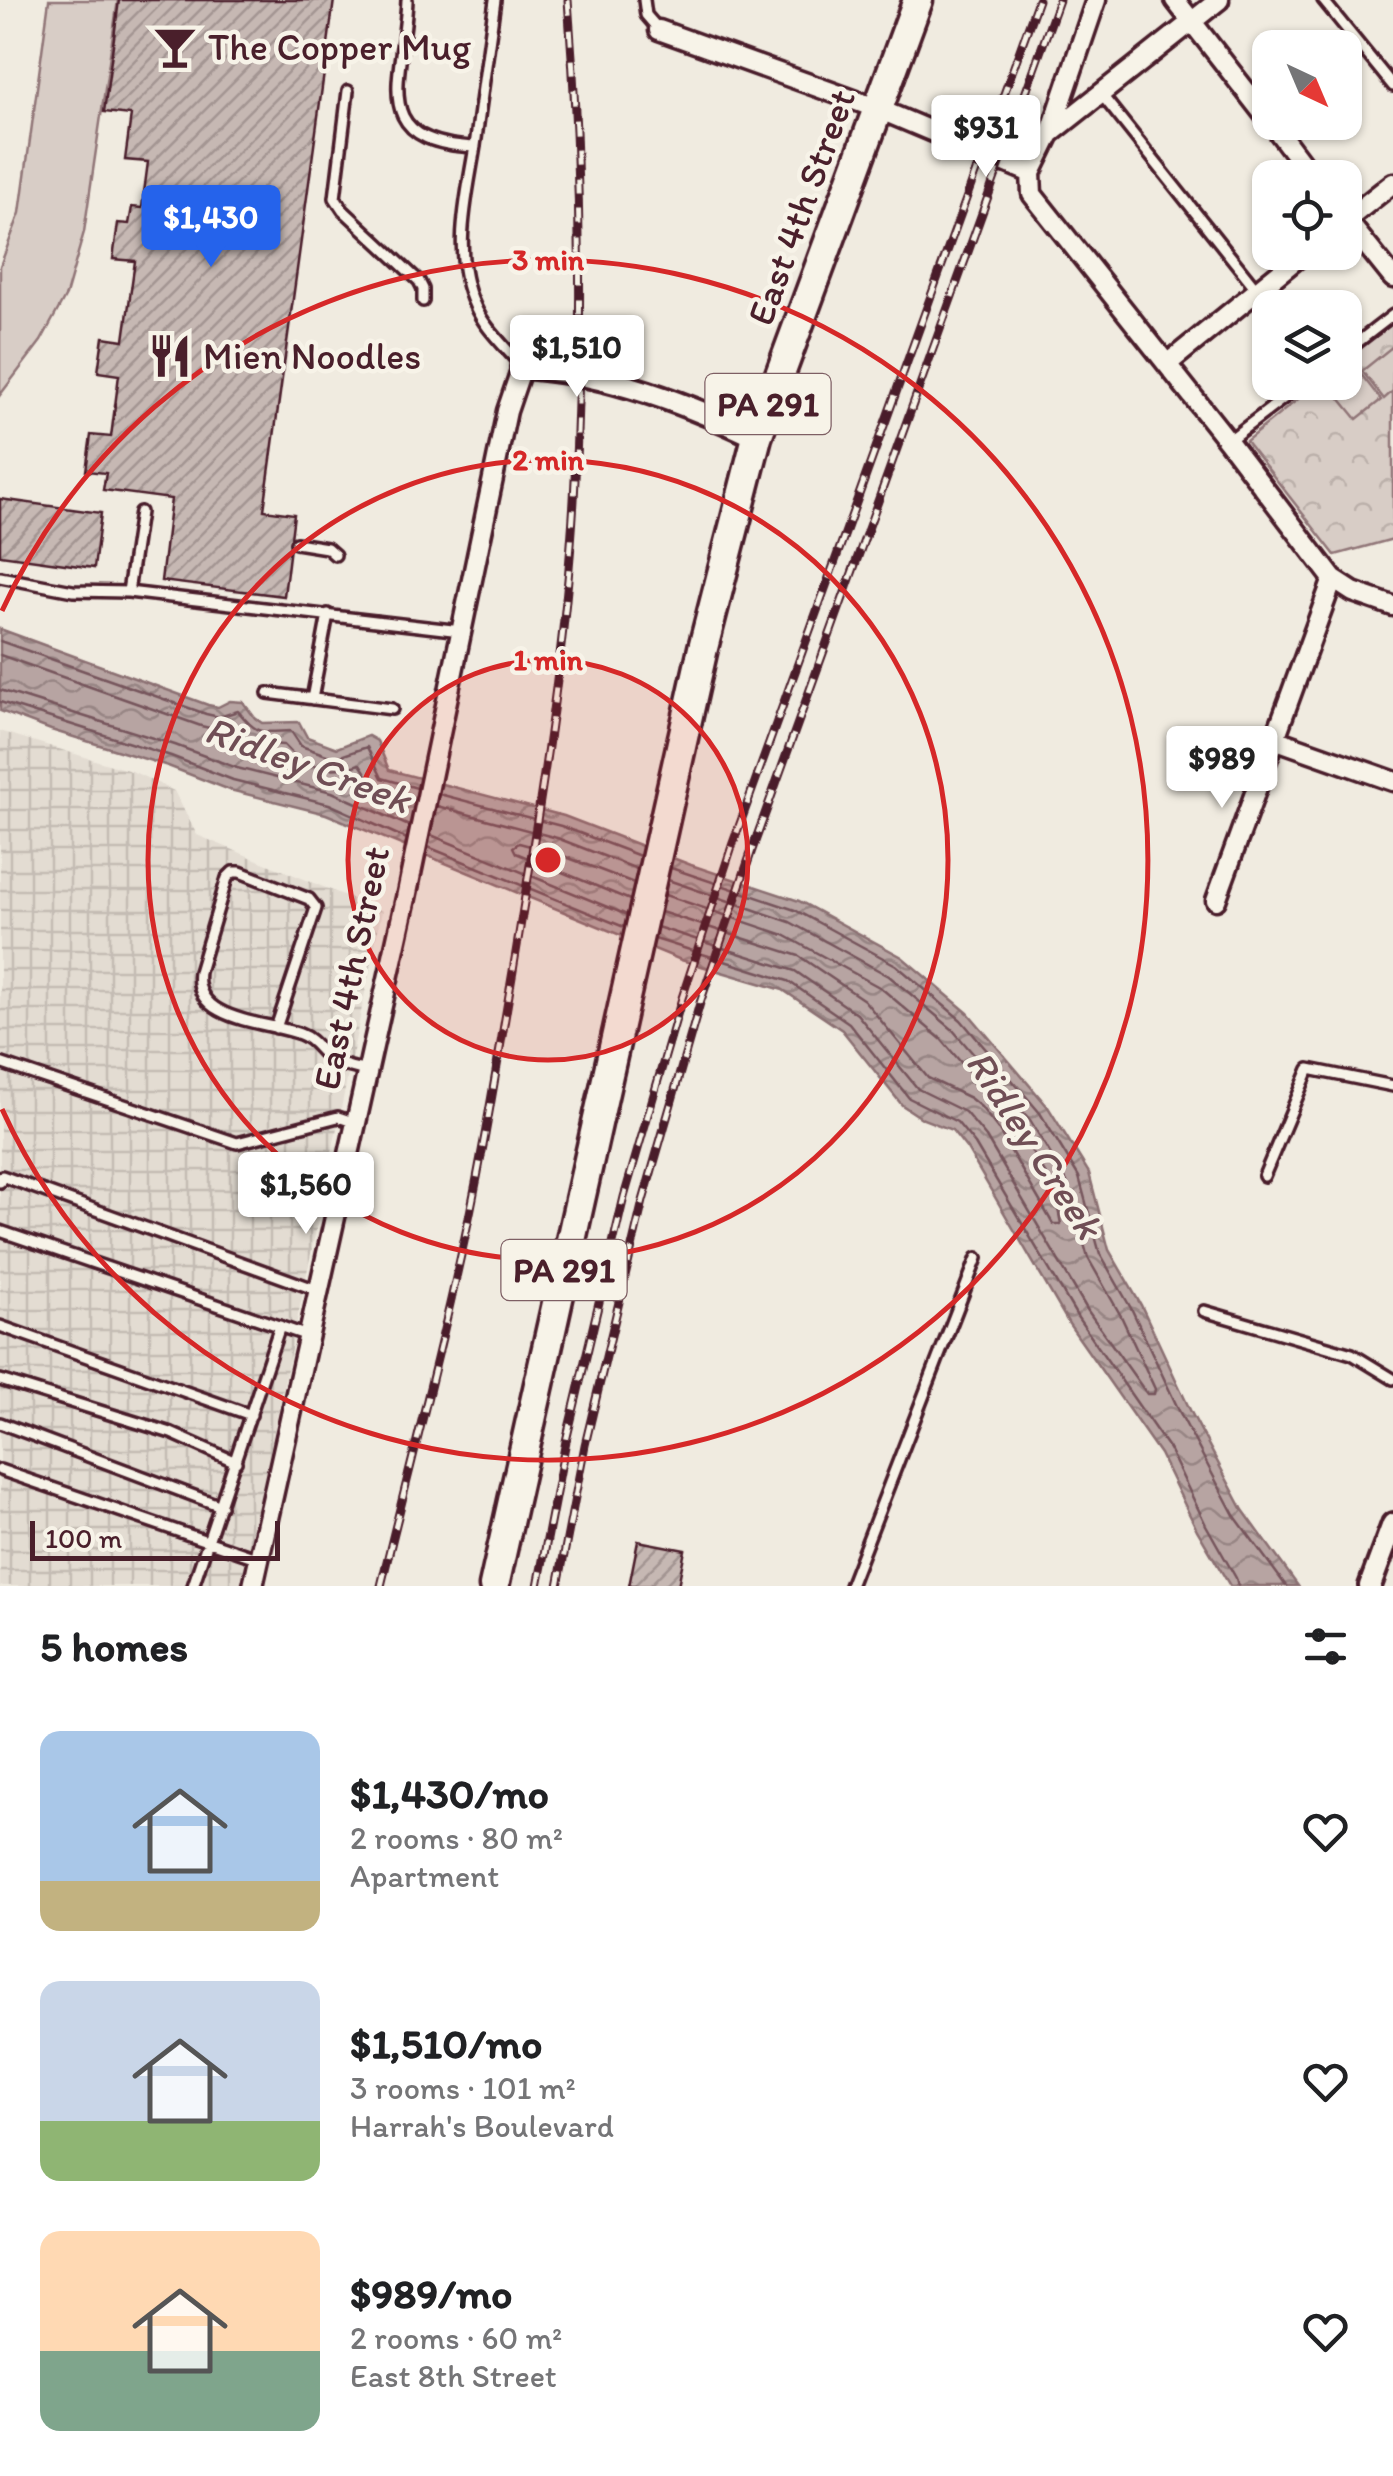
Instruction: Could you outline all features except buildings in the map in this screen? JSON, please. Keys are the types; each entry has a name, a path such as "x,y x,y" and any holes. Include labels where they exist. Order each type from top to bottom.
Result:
{"main road":[{"name":"East 4th Street","path":"494,1586 703,648 756,437 918,0"}],"street":[{"path":"1096,0 1050,134 1031,173 1032,194 1333,580 1353,592 1393,606"},
{"path":"1174,0 1252,99"},
{"path":"1050,134 1219,0"},
{"path":"659,30 876,108 1031,173"},
{"path":"1284,140 1300,160"},
{"path":"1362,207 1393,182"},
{"path":"1362,241 1393,278"},
{"path":"1259,290 1283,270"},
{"path":"1166,364 1252,296"},
{"path":"522,367 558,369 658,396 756,437"},
{"name":"East 4th Street","path":"253,1586 406,898 507,411 522,367"},
{"path":"1216,900 1333,580"},
{"path":"1274,739 1393,782"},
{"path":"1370,1586 1393,1524"}],"lane":[{"path":"407,0 399,90 401,117 417,136 430,142 475,147"},
{"path":"495,0 464,209 466,280 488,328 522,367"},
{"path":"644,0 646,15 659,30"},
{"path":"1323,0 1393,86"},
{"path":"348,92 336,198 419,281 424,290 423,300"},
{"path":"1100,94 1257,290"},
{"path":"1362,339 1393,315"},
{"path":"1228,441 1282,400"},
{"path":"128,592 140,512"},
{"path":"296,542 327,548 335,555"},
{"path":"0,578 72,591 128,592 461,631"},
{"path":"312,699 328,614"},
{"path":"268,693 392,709"},
{"path":"276,1028 316,908 309,899 233,872 227,878 197,987 213,1008 276,1028 307,1037 329,1058 367,1071"},
{"path":"0,1064 236,1143 338,1117 356,1123"},
{"path":"1264,1176 1309,1069 1393,1086"},
{"path":"0,1182 2,1176 318,1290"},
{"path":"0,1231 308,1336"},
{"path":"850,1586 977,1258"},
{"path":"1204,1311 1352,1354 1393,1379"},
{"path":"0,1326 251,1415"},
{"path":"193,1586 280,1326"},
{"path":"0,1380 171,1433 236,1462"},
{"path":"0,1424 222,1506"},
{"path":"0,1470 259,1559"}],"shaded area":[{"path":"0,731 134,772 174,791 197,835 382,911 242,1586 0,1586"}],"green space":[{"path":"49,0 118,0 84,232 66,295 41,341 0,395 0,266 20,213"},
{"path":"1393,323 1393,539 1335,555 1246,441 1297,400 1362,400 1362,348"},
{"path":"1393,346 1393,391 1384,399 1362,371"},
{"path":"1362,376 1381,400 1357,419 1342,400 1362,400"}],"water":[{"name":"Ridley Creek","path":"0,629 208,705 243,702 262,723 299,722 307,737 337,748 368,736 377,741 389,770 564,816 799,901 902,957 968,1013 1048,1107 1089,1173 1109,1250 1141,1305 1191,1412 1243,1510 1298,1586 1230,1586 1160,1454 1069,1324 967,1149 952,1130 923,1119 902,1105 842,1030 783,990 681,960 326,814 230,790 0,711"}],"railway":[{"path":"381,1586 473,1198 513,971 557,677 570,559 579,375 578,187 568,0"},
{"path":"538,1586 566,1441 624,1197 682,998 733,843 1038,0"},
{"path":"558,1586 585,1445 643,1201 700,1003 1059,0"}],"place":[{"name":"The Copper Mug","path":"175,47"},
{"name":"Mien Noodles","path":"170,356"}]}
